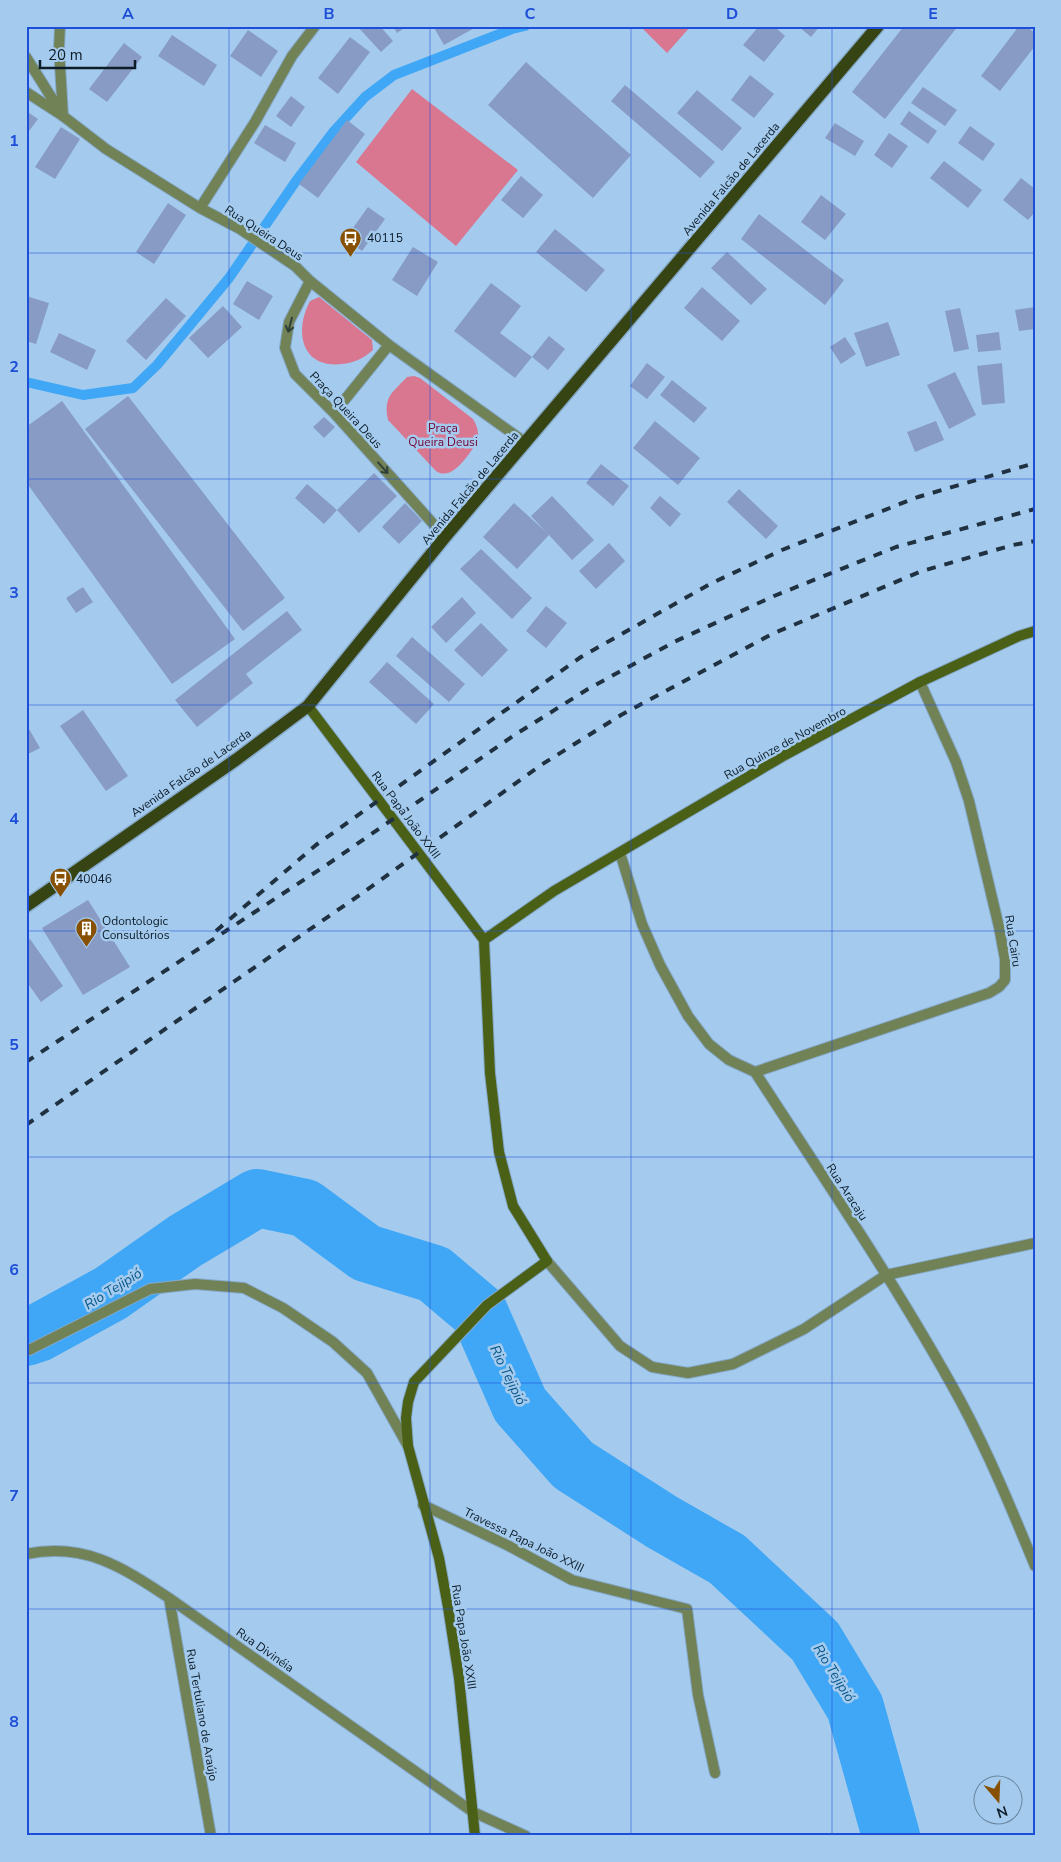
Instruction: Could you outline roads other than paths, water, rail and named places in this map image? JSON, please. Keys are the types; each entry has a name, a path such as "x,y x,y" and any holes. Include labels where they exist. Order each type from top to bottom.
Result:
{"main road":[{"name":"Avenida Falcão de Lacerda","path":"26,906 237,759 308,706 445,537 878,26"}],"street":[{"path":"60,26 59,48 63,116"},
{"path":"200,208 255,122 292,56 316,26"},
{"path":"26,57 63,116"},
{"name":"Rua Queira Deus","path":"26,92 63,116 106,149 200,208 240,229 295,266 310,281 389,345 526,443"},
{"name":"Praça Queira Deus","path":"310,281 289,322 286,348 295,374 334,413 445,537"},
{"path":"334,413 389,345"},
{"name":"Rua Quinze de Novembro","path":"484,940 554,891 785,756 920,682 1019,636 1035,631"},
{"name":"Rua Cairu","path":"755,1072 989,993 999,987 1005,980 1005,959 999,927 969,801 956,762 920,682"},
{"name":"Rua Papa João XXIII","path":"308,706 484,940"},
{"path":"620,853 642,924 660,965 688,1016 709,1044 729,1060 755,1072"},
{"path":"484,940 490,1073 499,1152 514,1206 547,1261 620,1346 652,1367 688,1373 733,1364 804,1329 886,1275 1035,1242"},
{"name":"Rua Aracaju","path":"755,1072 886,1275 960,1401 992,1465 1035,1566"},
{"name":"Rua Papa João XXIII","path":"475,1836 459,1678 439,1558 408,1446 406,1418 408,1402 414,1382 487,1306 547,1261"},
{"name":"Rua Papa João XXIII","path":"29,1350 150,1289 195,1284 244,1288 283,1308 333,1342 367,1373 408,1446"},
{"name":"Travessa Papa João XXIII","path":"423,1505 506,1545 572,1580 687,1609 698,1695 715,1773"},
{"name":"Rua Divinéia","path":"26,1554 70,1552 92,1555 125,1570 168,1598 473,1812 526,1836"},
{"name":"Rua Tertuliano de Araújo","path":"168,1598 211,1836"}],"waterway":[{"path":"26,382 83,395 133,388 157,365 229,278 296,181 334,131 365,97 394,75 512,29 525,26"},
{"name":"Rio Tejipió","path":"26,1337 38,1333 111,1293 185,1241 257,1198 305,1208 366,1253 434,1274 479,1312 520,1405 573,1465 662,1522 727,1559 815,1641 855,1707 891,1836"}],"railway":[{"path":"216,931 316,845 581,657 710,584 782,550 918,497 1035,463"},
{"path":"26,1062 328,864 513,736 588,689 674,642 774,596 896,547 1035,509"},
{"path":"26,1125 364,892 541,765 621,715 772,634 922,571 1013,545 1035,541"}],"place":[{"name":"40115","path":"351,257"},
{"name":"40046","path":"60,898"},
{"name":"Odontologic Consultórios","path":"86,947"}],"park label":[{"name":"Praça Queira Deusi","path":"443,435"}]}
